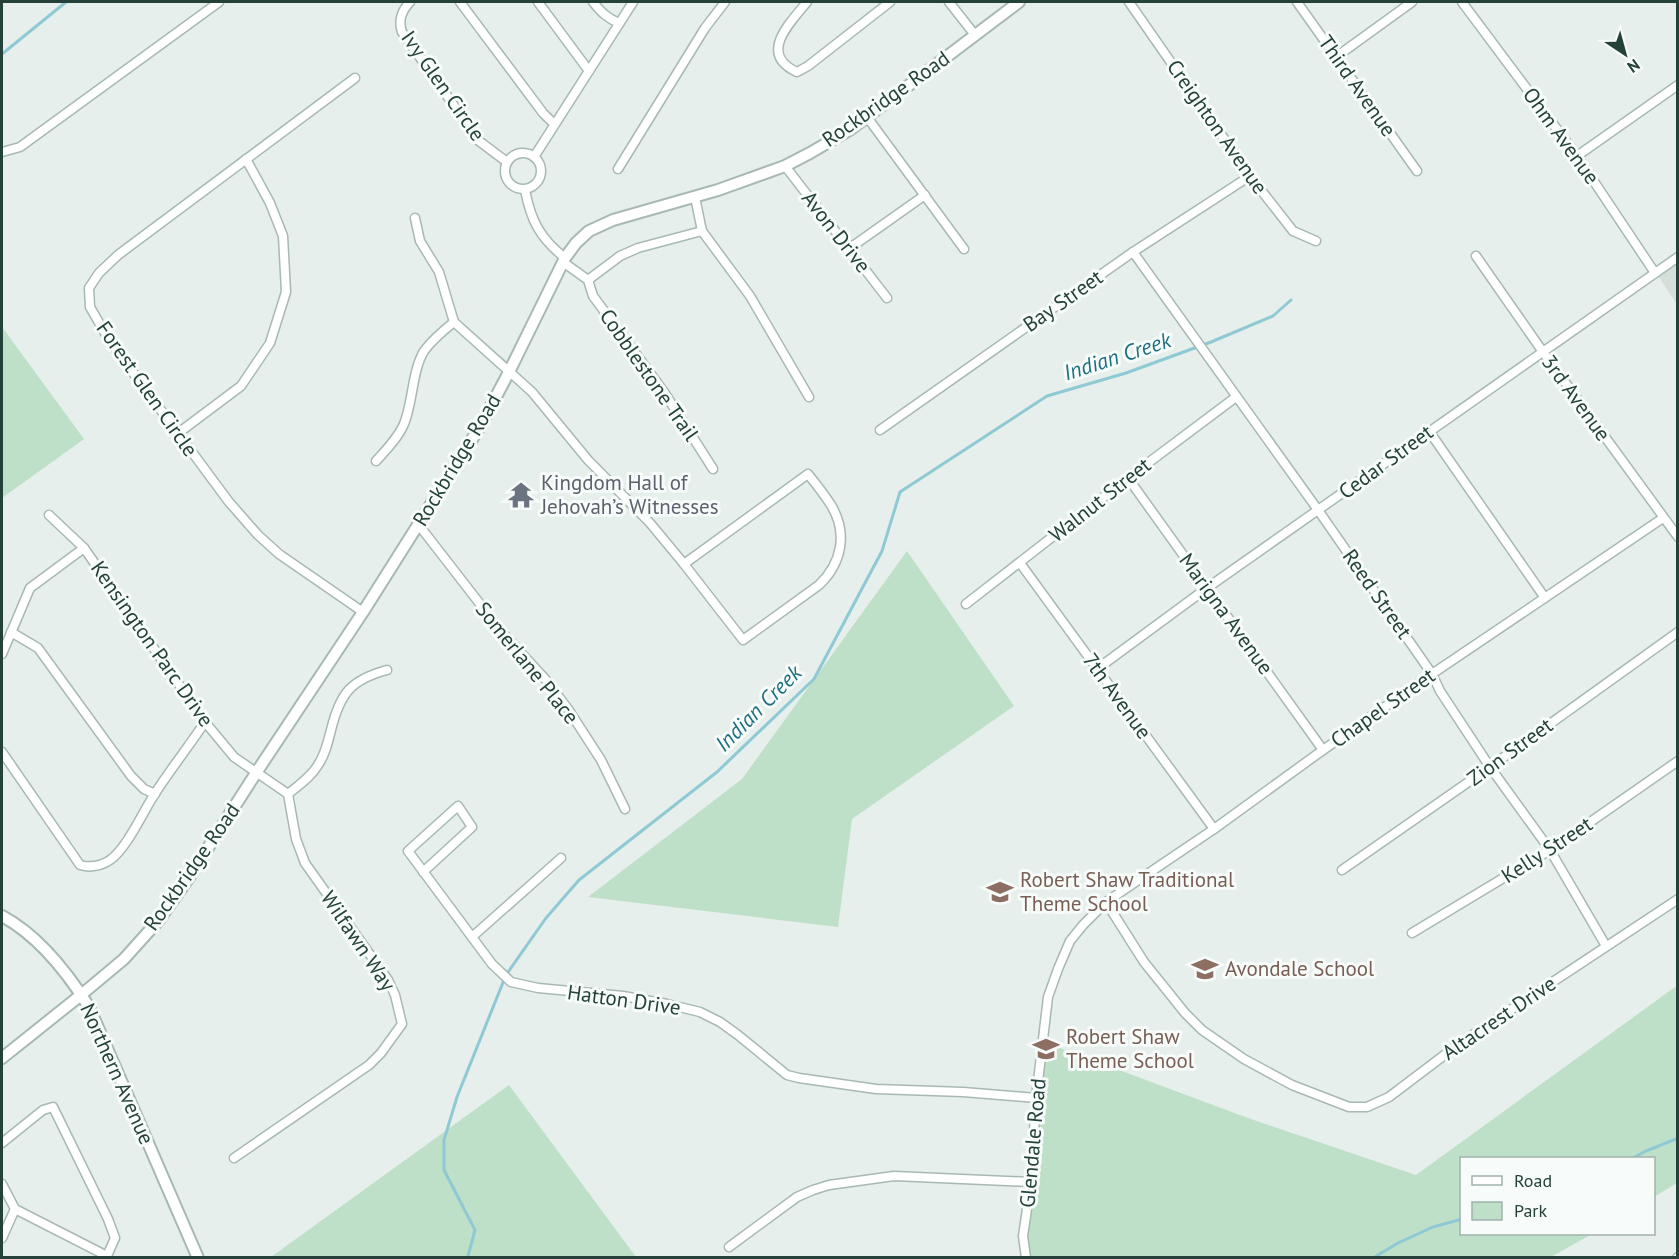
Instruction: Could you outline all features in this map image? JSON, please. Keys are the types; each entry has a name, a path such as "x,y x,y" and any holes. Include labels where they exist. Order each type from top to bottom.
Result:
{"street":[{"path":"2,152 20,147 219,2"},
{"name":"Ivy Glen Circle","path":"410,2 403,9 400,25 402,32 479,141 507,162"},
{"path":"460,2 543,113 554,124"},
{"path":"538,2 589,71"},
{"path":"593,2 609,19 619,23"},
{"path":"534,157 633,2"},
{"path":"618,169 705,28 725,2"},
{"path":"807,2 790,23 778,44 778,55 787,67 797,72 808,66 890,2"},
{"path":"949,2 975,35"},
{"name":"Rockbridge Road","path":"2,1058 124,959 159,920 188,879 363,612 480,425 564,260 576,243 590,231 614,220 718,190 786,166 851,129 1019,2"},
{"name":"Creighton Avenue","path":"1129,2 1250,176 1293,231 1316,241"},
{"name":"Third Avenue","path":"1297,2 1417,171"},
{"path":"1336,57 1412,2"},
{"name":"Ohm Avenue","path":"1462,2 1577,156 1655,273"},
{"name":"Forest Glen Circle","path":"355,78 118,255 99,273 90,288 90,307 109,340 177,434 229,502 258,535 279,554 363,612"},
{"path":"1577,156 1677,85"},
{"path":"867,117 964,249"},
{"path":"522,153 534,157 541,167 540,179 531,188 525,190 509,184 505,173 507,162 522,153"},
{"path":"177,434 241,386 270,343 286,292 283,236 270,203 246,159"},
{"name":"Avon Drive","path":"786,166 887,298"},
{"name":"Bay Street","path":"880,430 1133,252 1250,176"},
{"path":"525,190 528,208 540,234 564,260"},
{"path":"850,249 925,195"},
{"path":"695,197 702,231 750,296 809,397"},
{"path":"415,218 420,241 439,272 454,322 532,392 588,460 650,524 743,640 828,577 839,555 840,530 837,517 808,474 684,564"},
{"path":"588,280 620,256 638,248 702,231"},
{"name":"Reed Street","path":"1133,252 1432,674 1440,691 1490,767 1550,850 1606,946"},
{"name":"3rd Avenue","path":"1476,256 1677,537"},
{"name":"Cedar Street","path":"1096,669 1207,588 1677,257"},
{"name":"Cobblestone Trail","path":"564,260 588,280 593,296 664,392 714,469"},
{"path":"376,461 404,423 424,351 442,331 454,322"},
{"name":"Walnut Street","path":"966,604 1236,397"},
{"path":"1429,431 1545,598"},
{"name":"Marigna Avenue","path":"1128,478 1323,750"},
{"name":"Kensington Parc Drive","path":"49,515 84,548 206,722 234,757 256,773"},
{"name":"Chapel Street","path":"1106,902 1214,829 1432,674 1663,518"},
{"name":"Somerlane Place","path":"418,524 501,631 546,680 568,709 601,760 625,808"},
{"path":"2,654 30,588 84,548"},
{"name":"7th Avenue","path":"1020,563 1214,829"},
{"path":"11,632 38,648 131,776 144,789 155,794"},
{"name":"Zion Street","path":"1342,870 1677,632"},
{"path":"256,773 288,794 319,765 327,746 335,714 347,691 363,678 387,670"},
{"path":"2,752 80,865 88,868 112,859 121,849 155,794 206,722"},
{"name":"Kelly Street","path":"1412,933 1550,850 1677,761"},
{"name":"Wilfawn Way","path":"234,1158 369,1065 381,1053 402,1024 395,995 388,980 305,863 296,839 288,794"},
{"name":"Hatton Drive","path":"423,872 472,827 458,806 408,851 423,872 492,964 511,982 538,988 623,996 700,1012 729,1028 787,1075 831,1084 876,1089 963,1092 1036,1098"},
{"path":"472,937 561,858"},
{"name":"Altacrest Drive","path":"1106,902 1144,962 1185,1013 1202,1030 1244,1059 1292,1085 1349,1107 1367,1107 1389,1097 1459,1044 1677,898"},
{"name":"Glendale Road","path":"1026,1257 1023,1236 1031,1182 1036,1098 1048,997 1071,941 1106,902"},
{"name":"Northern Avenue","path":"2,916 40,944 81,995 93,1017 198,1257"},
{"path":"2,1143 43,1110 53,1107 108,1219 115,1238 107,1257 15,1209 2,1184"},
{"path":"729,1248 797,1197 829,1185 894,1176 1031,1182"},
{"path":"2,1238 15,1209"}],"shaded area":[{"path":"1677,261 1677,304 1658,276"}],"green space":[{"path":"2,327 84,439 2,498"},
{"path":"907,551 1014,706 852,819 838,927 588,897 742,779"},
{"path":"1675,987 1677,990 1677,1183 1655,1196 1655,1157 1460,1157 1460,1235 1590,1235 1551,1257 1027,1258 1024,1227 1044,1042 1248,1118 1416,1175"},
{"path":"509,1085 636,1257 271,1257"}],"waterway":[{"path":"2,54 66,2"},
{"name":"Indian Creek","path":"468,1256 475,1230 444,1170 444,1140 457,1097 506,975 546,918 579,880 717,772 814,679 882,551 900,492 1047,396 1126,373 1211,342 1273,316 1291,300"},
{"path":"1635,1157 1676,1139"},
{"path":"1373,1258 1398,1243 1433,1227 1460,1220"}],"place":[{"name":"Kingdom Hall of Jehovah’s Witnesses","path":"521,495"},
{"name":"Robert Shaw Traditional Theme School","path":"1000,892"},
{"name":"Avondale School","path":"1205,969"},
{"name":"Robert Shaw Theme School","path":"1046,1049"}]}
